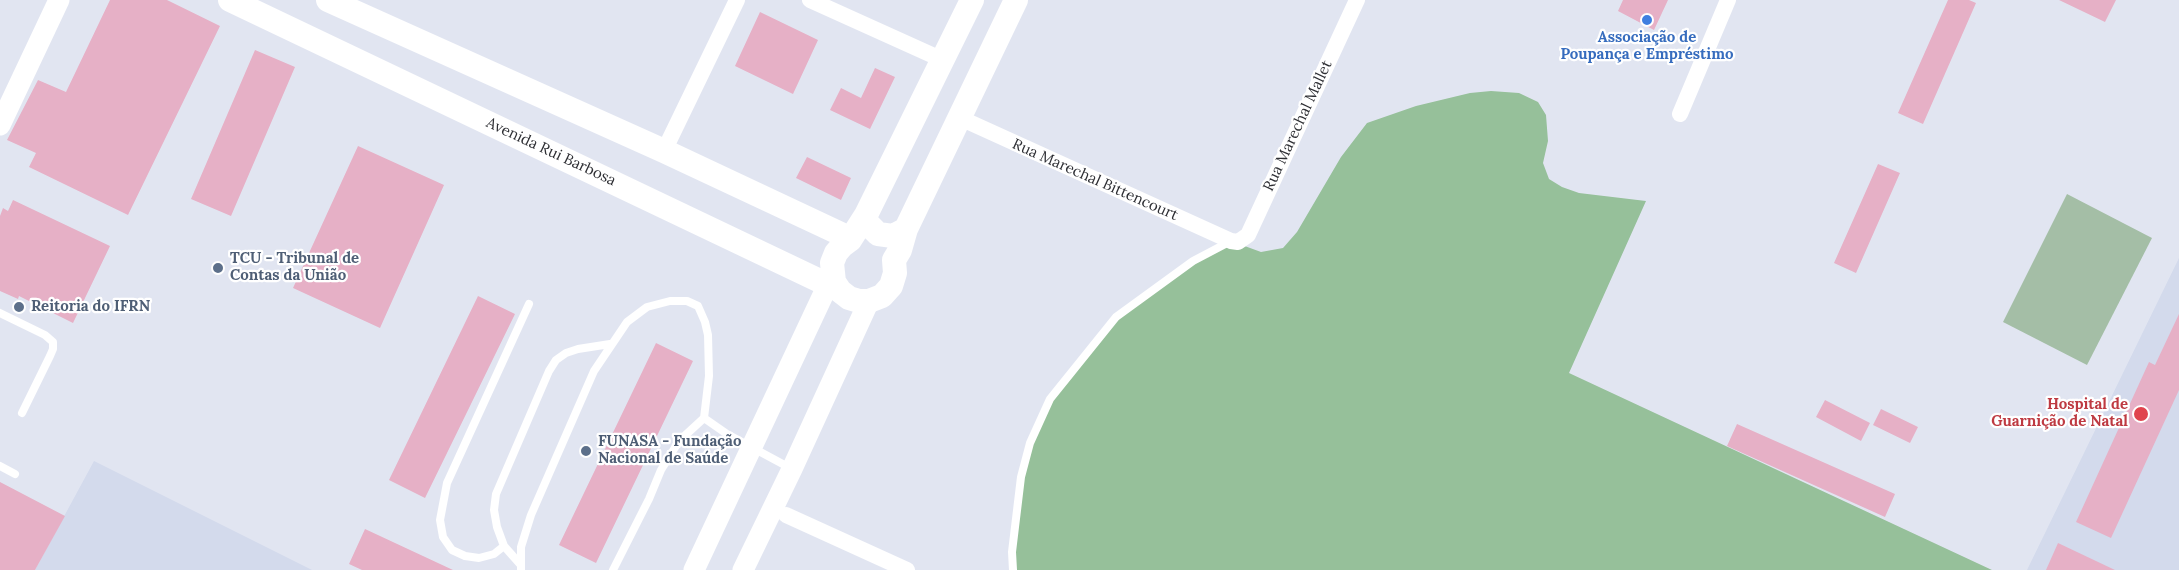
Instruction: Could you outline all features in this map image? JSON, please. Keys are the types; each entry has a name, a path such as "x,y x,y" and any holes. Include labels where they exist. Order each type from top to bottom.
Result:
{"main road":[{"name":"Avenida Rui Barbosa","path":"230,0 820,281 834,282 849,298 869,301"},
{"path":"328,0 664,151 850,240"},
{"path":"850,240 870,207 972,0"},
{"path":"894,260 900,250 906,229 1016,0"},
{"path":"820,224 843,224 870,207"},
{"path":"870,207 867,223 878,234 893,236 906,229"},
{"path":"834,282 832,263 842,246 858,237 884,244 894,260 895,273 891,286 882,296 869,301"}],"street":[{"path":"0,125 59,0"},
{"path":"664,151 737,0"},
{"path":"810,0 944,60"},
{"name":"Rua Marechal Mallet","path":"1231,241 1238,242 1248,235 1357,0"},
{"path":"1680,114 1728,0"},
{"name":"Rua Marechal Bittencourt","path":"960,118 1231,241"},
{"path":"694,570 824,292 834,282"},
{"path":"743,570 869,301"},
{"path":"786,515 907,570"}],"lane":[{"path":"1013,570 1012,552 1021,477 1030,443 1050,399 1116,317 1193,261 1231,241"},
{"path":"521,567 521,547 531,515 594,370 610,344 627,322 647,307 670,300 687,301 698,306 708,334 709,376 704,418 679,441 661,470 613,570"},
{"path":"504,546 494,554 479,558 465,556 452,550 443,537 440,520 447,483 529,304"},
{"path":"0,313 45,334 53,342 50,356 22,413"},
{"path":"521,567 504,546 496,519 496,494 549,371 556,360 578,349 610,344"},
{"path":"704,418 727,434 792,469"},
{"path":"0,466 15,474"}],"shaded area":[{"name":"Hospital de Guarnição de Natal","path":"2179,258 2179,570 2027,570"},
{"path":"94,461 312,570 35,570"}],"green space":[{"path":"1491,91 1519,93 1538,102 1546,115 1548,141 1543,163 1549,179 1579,193 1646,201 1569,373 1992,570 1013,570 1021,477 1050,399 1116,317 1159,286 1231,241 1261,252 1283,248 1297,232 1341,157 1367,123 1416,106 1470,93"},
{"path":"2067,194 2152,238 2087,365 2003,322"}],"building":[{"path":"110,0 167,0 220,26 128,215 29,167 36,153 7,140 38,80 66,92"},
{"name":"Associação de Poupança e Empréstimo","path":"1623,0 1668,0 1654,30 1618,11"},
{"path":"1948,0 1969,0 1976,3 1923,124 1898,113"},
{"path":"2059,0 2116,0 2105,22"},
{"path":"760,12 818,40 793,94 735,66"},
{"path":"255,50 295,67 231,216 191,199"},
{"path":"875,68 895,77 870,129 830,110 841,88 861,98"},
{"path":"358,146 444,185 380,328 293,288"},
{"path":"807,157 851,178 841,200 796,178"},
{"path":"1878,164 1900,173 1856,273 1834,263"},
{"path":"13,200 110,246 73,323 19,296 18,299 0,291 0,216 3,208 8,211"},
{"path":"478,296 515,314 425,498 389,480"},
{"path":"2179,314 2179,390 2111,538 2076,522 2149,362 2155,365"},
{"path":"656,343 693,361 596,563 559,545"},
{"path":"1825,400 1870,423 1861,441 1816,417"},
{"path":"1881,409 1918,427 1910,443 1873,425"},
{"path":"1737,424 1895,494 1885,517 1727,446"},
{"path":"0,482 65,516 35,570 0,570"},
{"path":"365,529 453,570 362,570 349,564"},
{"path":"2058,543 2115,570 2046,570"}],"place":[{"name":"Associação de Poupança e Empréstimo","path":"1647,20"},
{"name":"TCU - Tribunal de Contas da União","path":"218,268"},
{"name":"Reitoria do IFRN","path":"19,307"},
{"name":"Hospital de Guarnição de Natal","path":"2141,414"},
{"name":"FUNASA - Fundação Nacional de Saúde","path":"586,451"}]}
